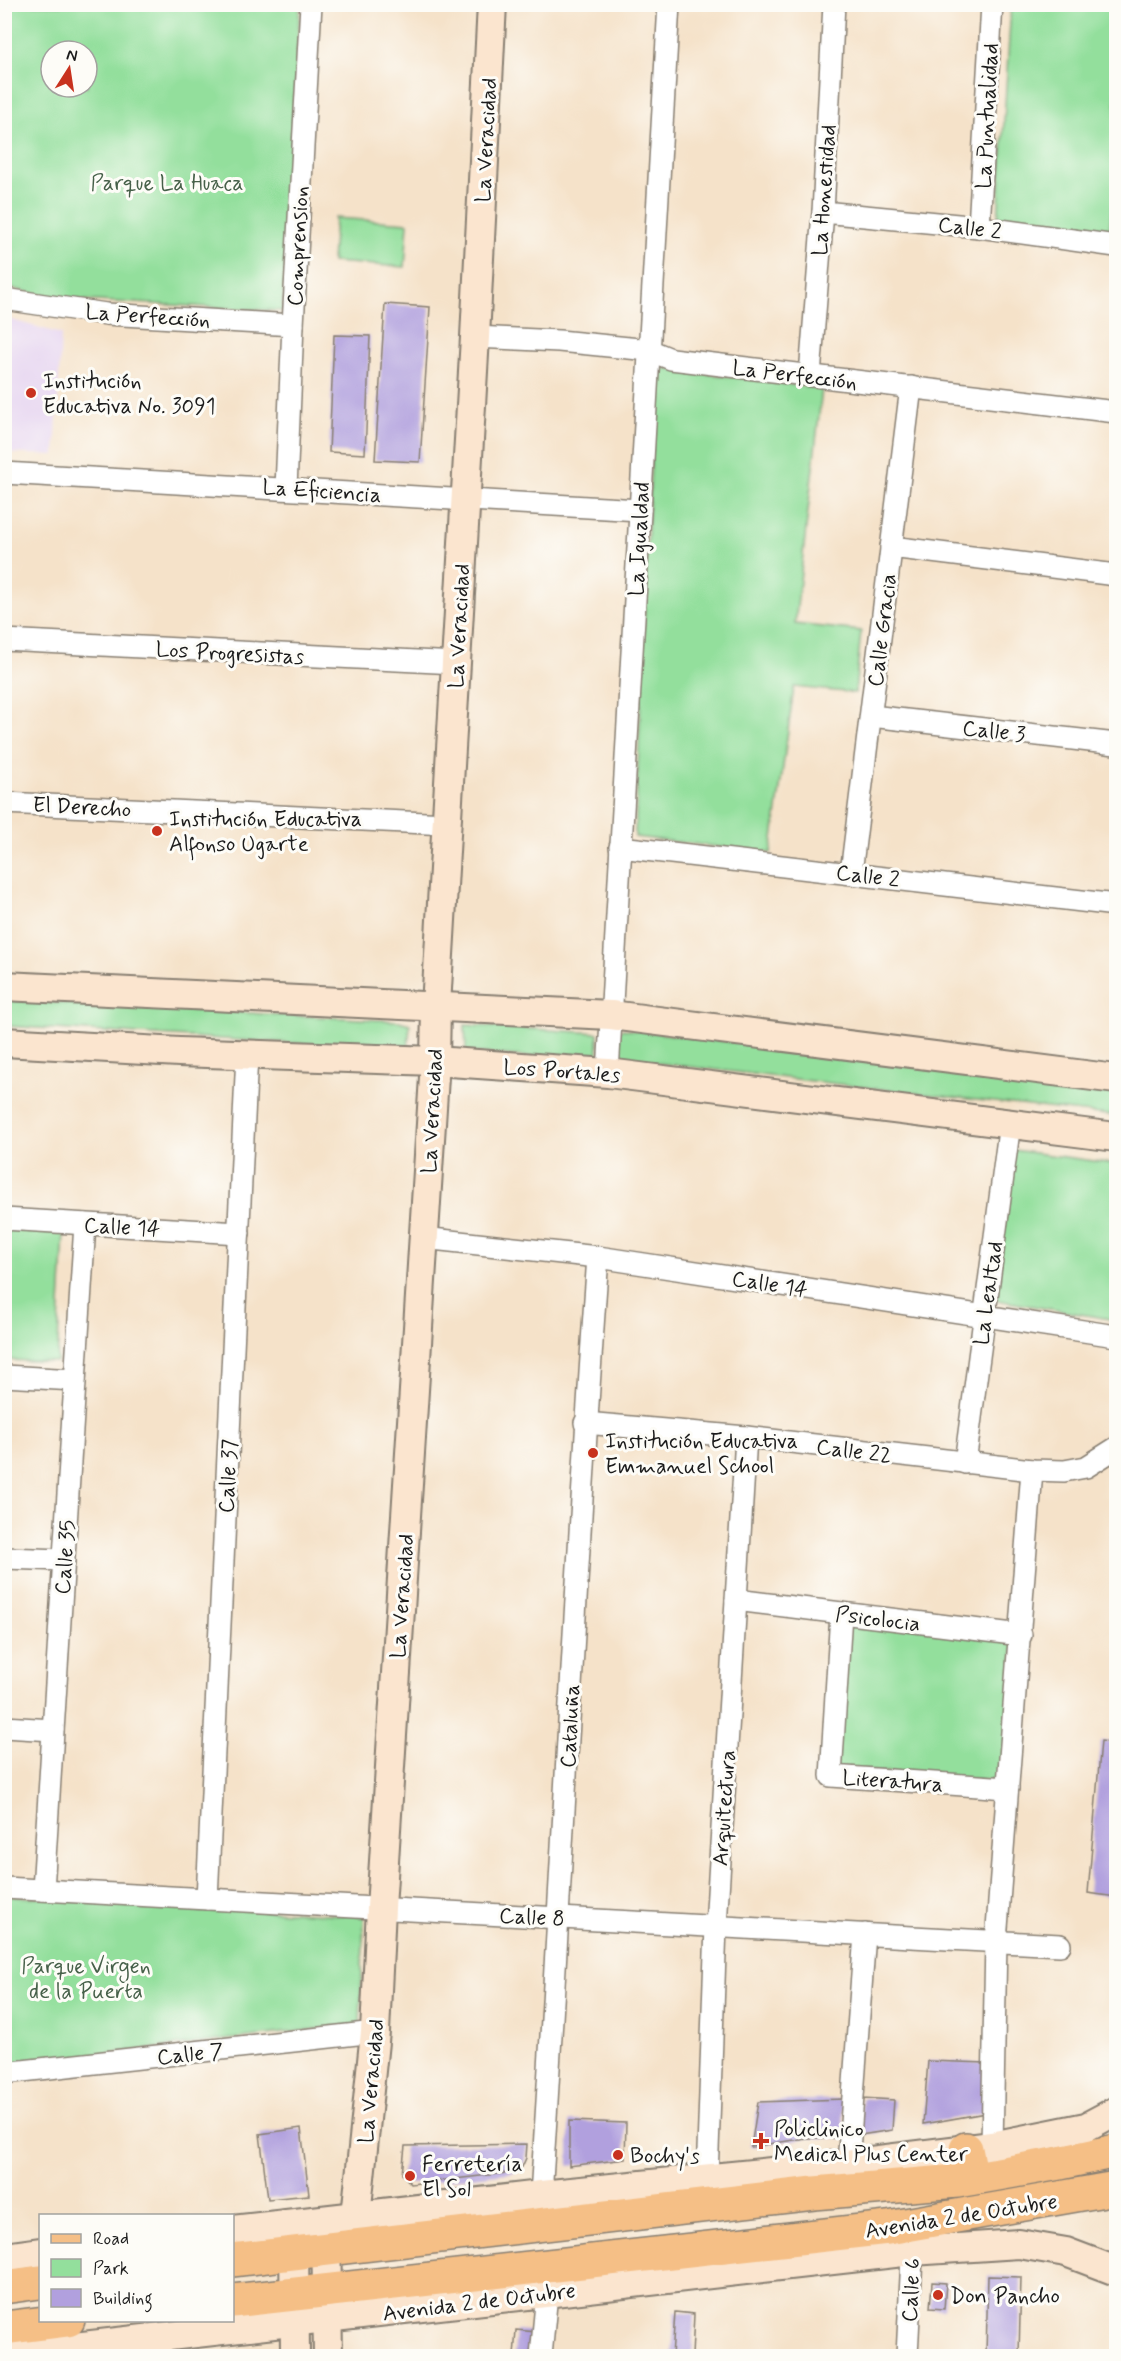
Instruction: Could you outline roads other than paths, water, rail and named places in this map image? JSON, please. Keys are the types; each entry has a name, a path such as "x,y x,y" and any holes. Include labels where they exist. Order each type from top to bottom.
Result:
{"main road":[{"name":"Avenida 2 de Octubre","path":"234,2259 310,2236 814,2193 977,2158 1060,2163 1116,2151"},
{"name":"Avenida 2 de Octubre","path":"234,2301 296,2308 913,2238 1116,2188"},
{"path":"4,2287 39,2282"},
{"path":"4,2328 52,2322"}],"street":[{"name":"Comprension","path":"286,488 311,4"},
{"name":"La Veracidad","path":"356,2216 375,2032 435,1061 436,1006 492,4"},
{"name":"La Igualdad","path":"608,1072 669,4"},
{"name":"La Honestidad","path":"810,375 823,212 834,4"},
{"name":"La Puntualidad","path":"979,227 992,4"},
{"name":"Calle 2","path":"823,212 979,227 1116,246"},
{"name":"La Perfección","path":"4,299 106,314 293,325"},
{"name":"La Perfección","path":"475,337 560,340 649,350 671,359 1116,412"},
{"name":"Calle Gracia","path":"851,873 911,387"},
{"name":"La Eficiencia","path":"4,473 466,498 640,510"},
{"path":"891,547 1116,575"},
{"name":"Los Progresistas","path":"4,640 456,663"},
{"name":"Calle 3","path":"871,716 1116,744"},
{"name":"El Derecho","path":"4,803 447,824"},
{"name":"Calle 2","path":"620,847 1116,905"},
{"path":"4,986 611,1015 1116,1079"},
{"name":"Los Portales","path":"4,1042 435,1061 608,1072 1116,1137"},
{"name":"Calle 37","path":"207,1899 247,1054"},
{"name":"La Lealtad","path":"965,1462 1010,1123"},
{"name":"Calle 14","path":"4,1219 239,1233"},
{"name":"Calle 35","path":"43,1890 86,1224"},
{"name":"Calle 14","path":"423,1238 598,1257 1116,1336"},
{"name":"Cataluña","path":"541,2194 559,1918 585,1423 598,1257"},
{"path":"4,1376 75,1380"},
{"name":"Calle 22","path":"585,1423 746,1437 1032,1470 1064,1471 1086,1467 1116,1448"},
{"name":"Arquitectura","path":"707,2178 716,1926 746,1437"},
{"path":"977,2158 1021,1635 1032,1470"},
{"path":"4,1558 64,1560"},
{"name":"Psicolocia","path":"736,1600 1021,1635"},
{"name":"Literatura","path":"841,1613 831,1776 1008,1788"},
{"path":"4,1726 53,1730"},
{"name":"Calle 8","path":"4,1888 1060,1945"},
{"path":"848,2164 864,1934"},
{"name":"Calle 7","path":"4,2073 375,2032"},
{"name":"Avenida 2 de Octubre","path":"234,2230 310,2236 356,2216 541,2194 848,2164 977,2158 1086,2127 1116,2111"},
{"path":"310,2236 328,2304 328,2356"},
{"path":"295,2356 296,2308 310,2236"},
{"name":"Avenida 2 de Octubre","path":"328,2304 547,2293 913,2238 955,2248 1019,2244 1066,2252 1116,2271"},
{"name":"Calle 6","path":"907,2356 913,2238"},
{"path":"4,2257 39,2252"},
{"path":"541,2356 547,2293"},
{"name":"Avenida 2 de Octubre","path":"234,2318 296,2308"},
{"name":"Avenida 2 de Octubre","path":"4,2355 209,2322"}],"place":[{"name":"Institución Educativa No. 3091","path":"31,393"},
{"name":"Institución Educativa Alfonso Ugarte","path":"157,831"},
{"name":"Institución Educativa Emmanuel School","path":"593,1453"},
{"name":"Policlinico Medical Plus Center","path":"761,2141"},
{"name":"Bochy's","path":"618,2155"},
{"name":"Ferretería El Sol","path":"410,2176"},
{"name":"Don Pancho","path":"938,2295"}],"park label":[{"name":"Parque La Huaca","path":"167,182"},
{"name":"Parque Virgen de la Puerta","path":"86,1978"}]}
